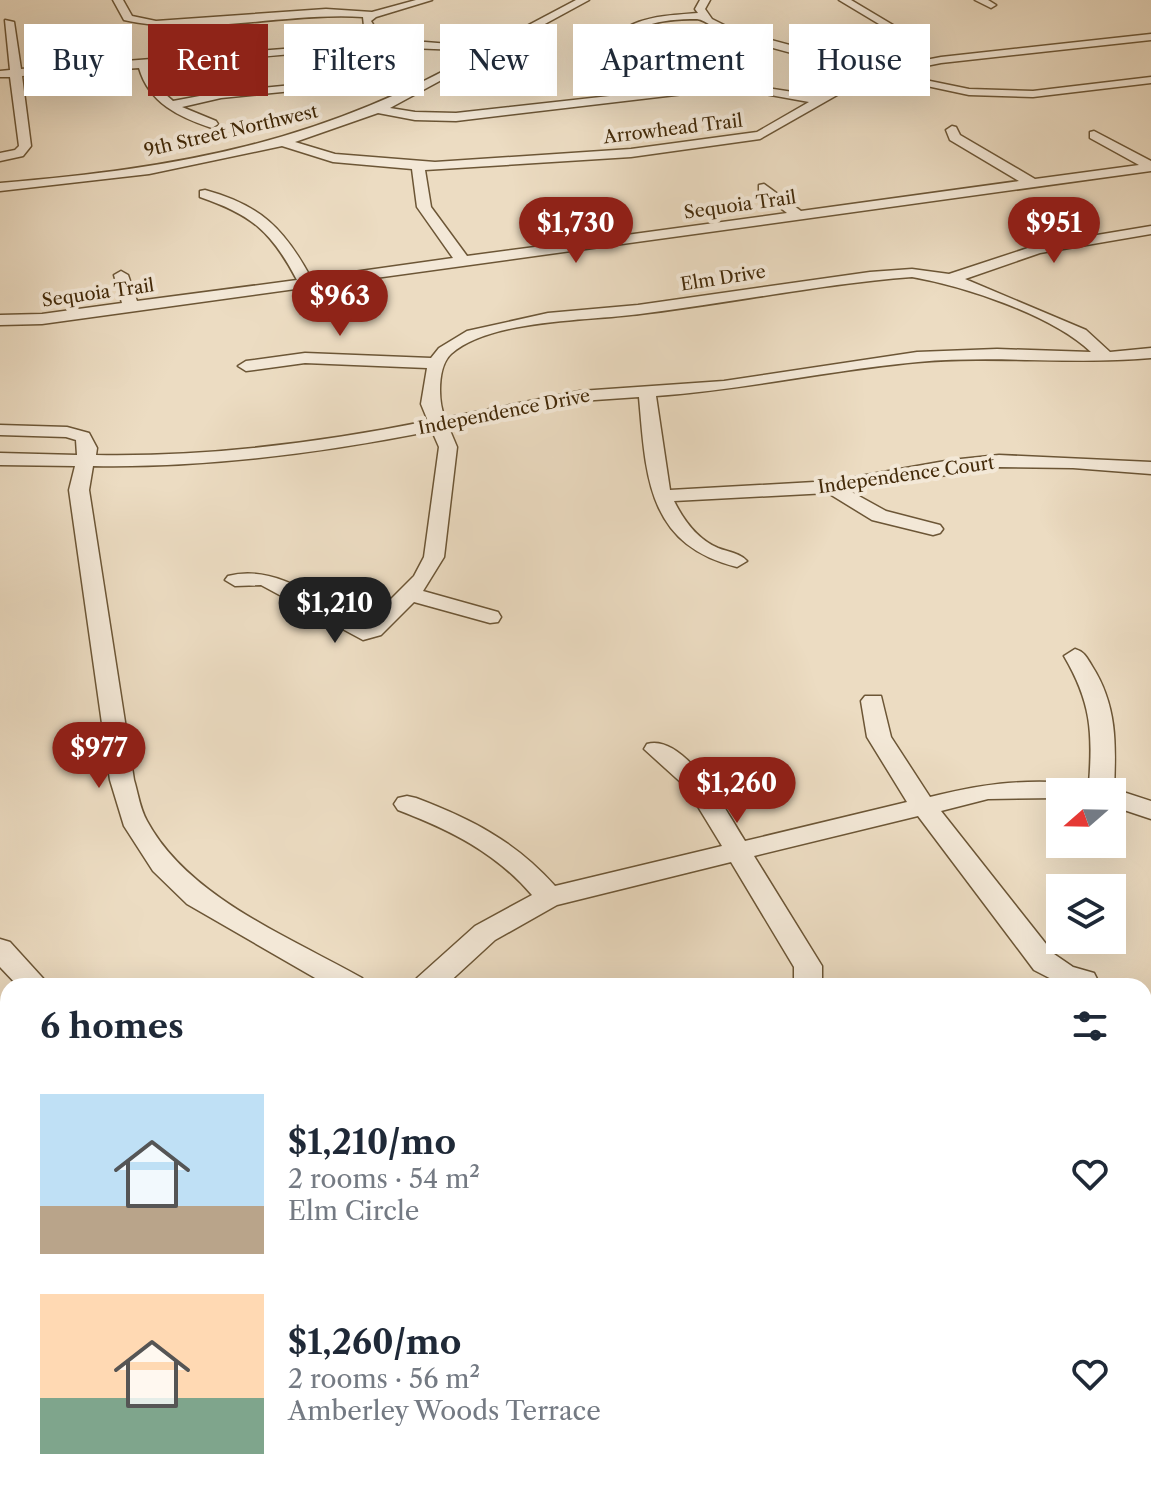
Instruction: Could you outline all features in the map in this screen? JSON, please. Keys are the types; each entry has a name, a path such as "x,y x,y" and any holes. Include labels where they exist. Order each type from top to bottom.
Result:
{"street":[{"path":"118,0 125,16 156,24 315,12 372,15 427,0"},
{"path":"307,0 315,12"},
{"name":"9th Street Northwest","path":"539,24 584,0"},
{"path":"703,16 700,9 705,0"},
{"path":"844,0 886,24"},
{"path":"980,0 991,5"},
{"path":"368,24 366,21 372,15"},
{"path":"649,24 703,16 738,35 789,49"},
{"path":"0,157 24,154 25,146 17,73 5,40 9,22"},
{"name":"Arrowhead Trail","path":"930,62 1151,37"},
{"path":"0,74 284,53"},
{"path":"144,65 153,92 212,124"},
{"name":"9th Street Northwest","path":"0,187 149,169 280,141 378,109 440,76"},
{"path":"930,85 1002,95 1151,80"},
{"path":"378,109 415,116 465,116 724,86 819,100"},
{"path":"173,105 232,94 284,89"},
{"name":"Arrowhead Trail","path":"280,141 333,158 419,166 621,154 741,140 770,132 828,96"},
{"path":"952,130 954,137 1032,183"},
{"path":"1094,135 1151,166"},
{"path":"419,166 417,187 421,204 463,261"},
{"name":"Sequoia Trail","path":"0,320 31,320 1151,166"},
{"path":"764,188 798,215"},
{"path":"205,194 236,205 270,224 306,283"},
{"path":"584,211 615,240"},
{"path":"950,279 1037,249 1151,230"},
{"name":"Elm Drive","path":"436,363 445,351 473,334 548,318 638,310 879,275 912,273 980,288 1080,333 1106,357"},
{"path":"121,275 131,306"},
{"name":"Independence Drive","path":"0,459 84,462 251,454 438,425 580,396 724,386 917,357 985,354 1106,357 1151,353"},
{"path":"235,580 268,581 363,633 373,630 410,594 430,567 436,551 448,447 430,398 436,363 305,358 246,366"},
{"path":"647,392 661,496 671,516 692,541 717,557 737,561"},
{"path":"0,430 67,432 83,437 88,448 79,490 120,767 133,820 162,864 197,897 338,978"},
{"name":"Independence Court","path":"661,496 832,487 999,461 1060,461 1151,468"},
{"path":"832,487 852,503 881,518 933,529"},
{"path":"410,594 490,617"},
{"path":"1075,656 1095,689 1102,709 1105,729 1102,778"},
{"path":"873,701 879,737 885,751 923,806 1044,962 1074,978"},
{"path":"656,749 695,781 808,966 808,978"},
{"path":"436,978 485,933 549,897 923,806 1010,789 1046,790"},
{"path":"1126,802 1151,810"},
{"path":"407,804 492,841 518,861 549,897"},
{"path":"0,949 28,978"}]}
